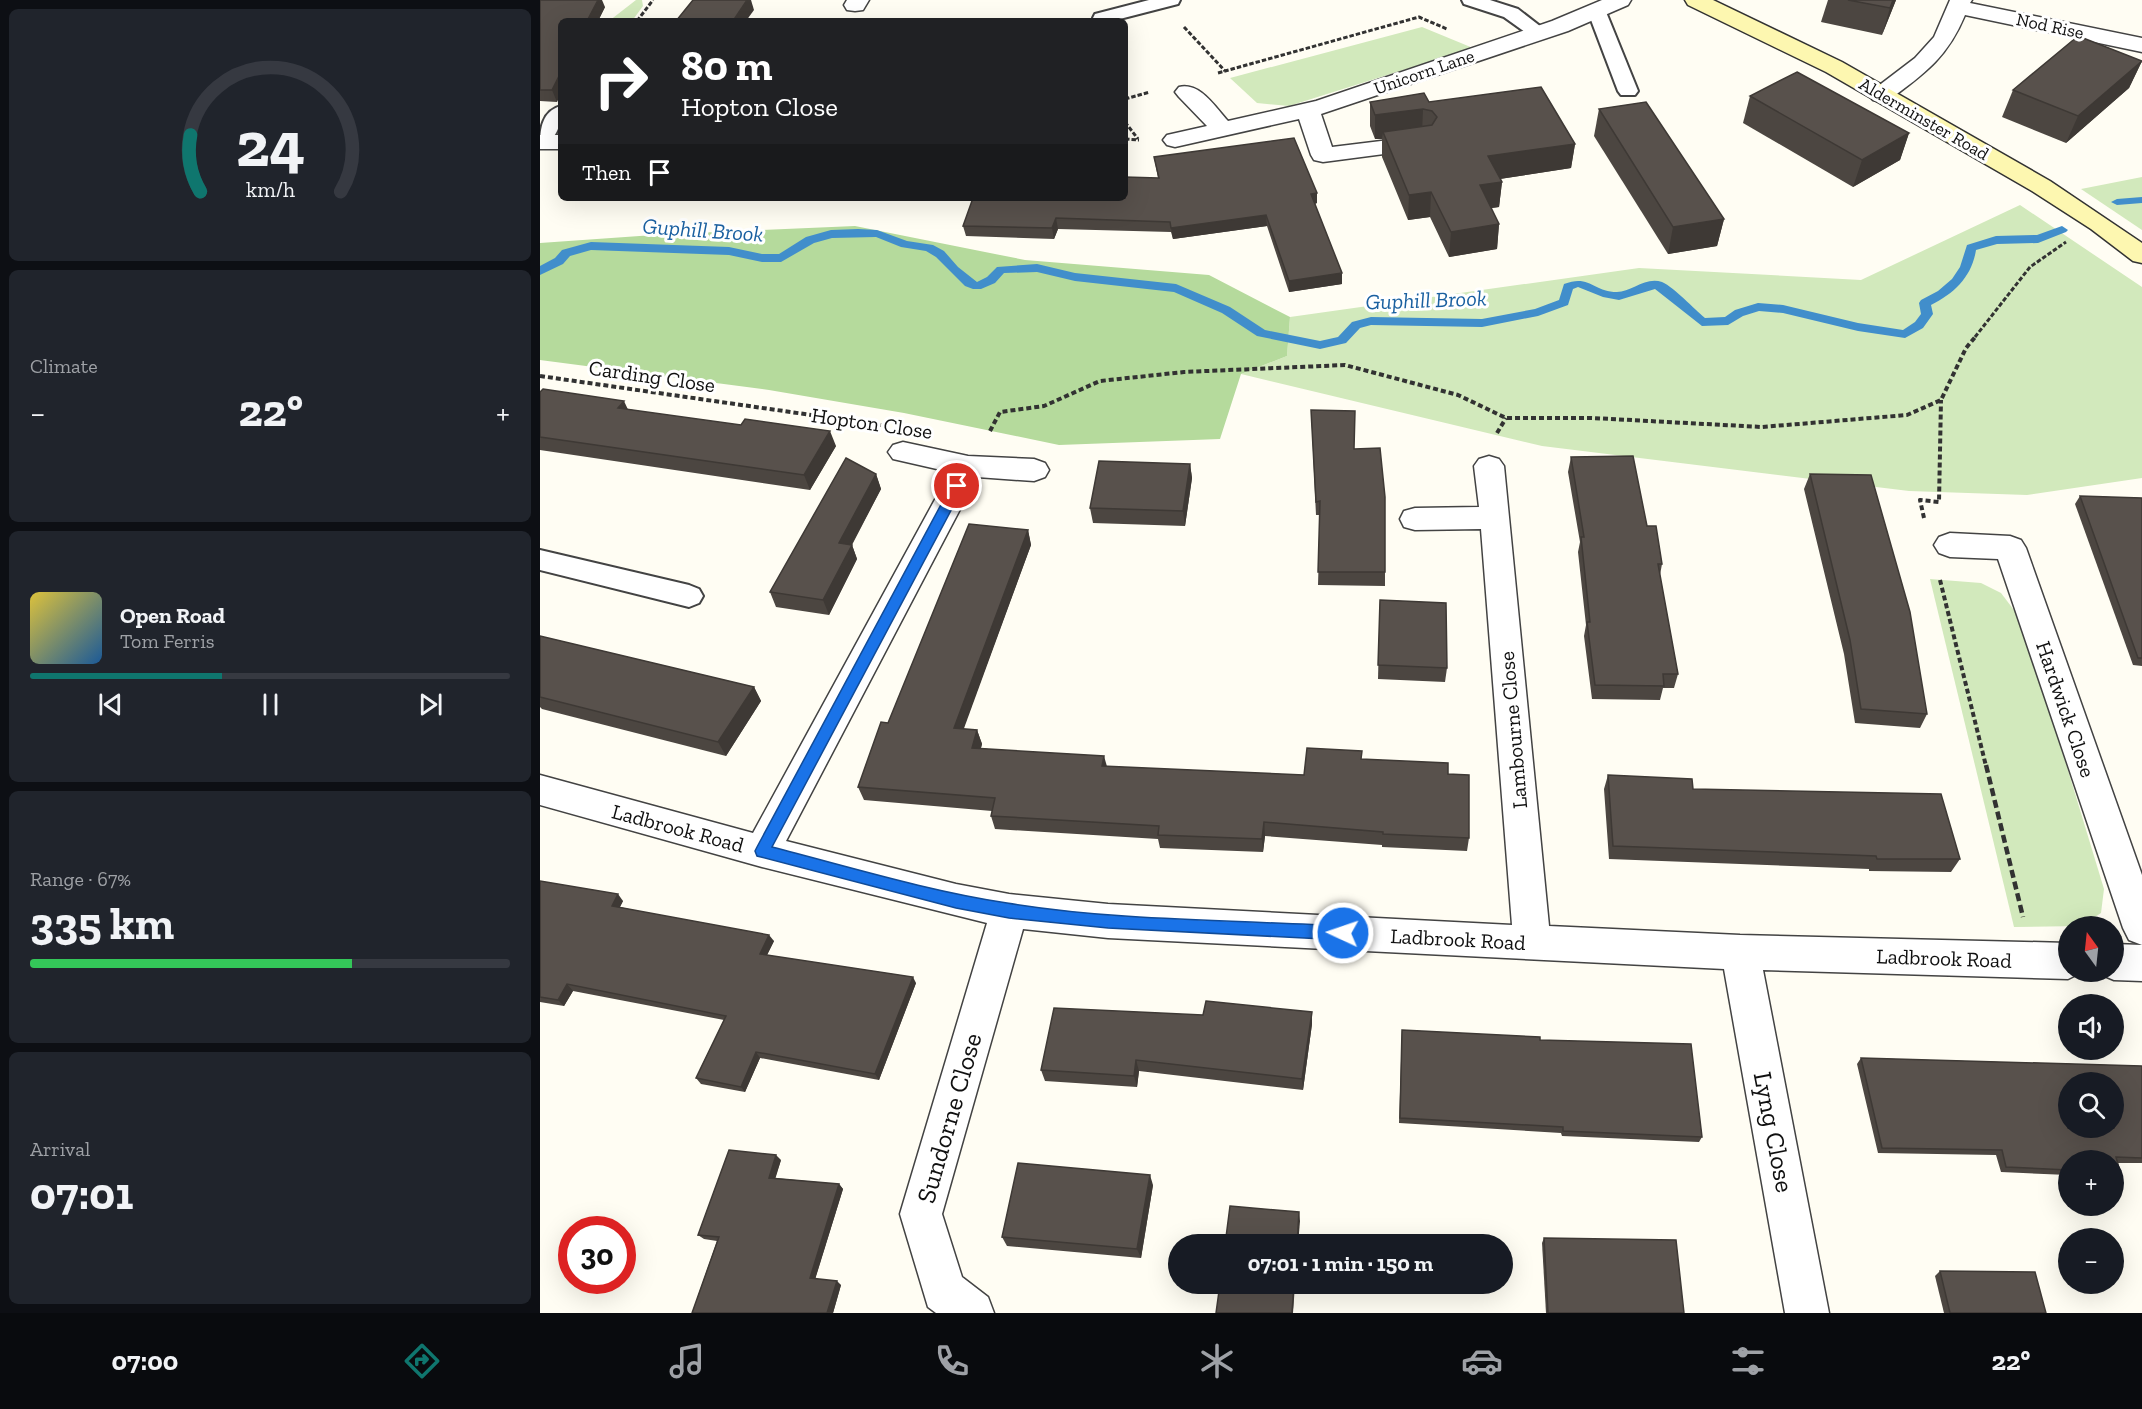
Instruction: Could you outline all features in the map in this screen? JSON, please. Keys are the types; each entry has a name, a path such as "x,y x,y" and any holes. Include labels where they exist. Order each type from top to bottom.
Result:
{"street":[{"name":"Unicorn Lane","path":"1175,140 1308,111 1539,33 1597,12 1620,0"},
{"name":"Alderminster Road","path":"1696,0 1834,67 2041,186 2100,224 2142,255"},
{"path":"1881,95 1923,63 1944,39 1960,3"},
{"name":"Nod Rise","path":"1960,3 2142,45"},
{"path":"1187,92 1224,130"},
{"path":"1308,111 1323,155 1422,143"},
{"path":"540,140 558,142"},
{"name":"Hopton Close","path":"903,452 968,466 1034,470"},
{"path":"762,851 968,466"},
{"name":"Lambourne Close","path":"1489,466 1532,943"},
{"path":"1415,519 1495,518"},
{"name":"Hardwick Close","path":"1944,557 2010,548 2142,928"},
{"name":"Ladbrook Road","path":"540,790 762,851 956,901 1009,911 1108,921 1532,943 2051,961"},
{"name":"Sundorne Close","path":"972,1313 944,1291 921,1214 1009,911"},
{"name":"Lyng Close","path":"1740,952 1807,1313"},
{"path":"2124,962 2142,963"}],"lane":[{"path":"1471,0 1511,14 1539,33"},
{"path":"1102,18 1166,1"},
{"path":"1597,12 1628,91"},
{"path":"540,140 558,116"},
{"path":"540,560 688,596"}],"path":[{"path":"648,0 648,7"},
{"path":"639,18 653,0"},
{"path":"1166,1 1225,71"},
{"path":"1214,74 1419,17 1493,48"},
{"path":"1128,98 1158,90"},
{"path":"1128,126 1138,140"},
{"path":"1926,523 1920,500 1940,502 1941,400 1966,348 2030,267 2071,239 2100,224"},
{"path":"968,466 1000,412 1044,406 1100,381 1184,372 1345,366 1458,395 1506,418 1592,418 1762,427 1907,415 1941,400"},
{"name":"Carding Close","path":"540,376 759,406"},
{"name":"Hopton Close","path":"759,406 884,425"},
{"path":"1944,557 2051,961"}],"green space":[{"path":"636,0 642,0 643,6 634,18 613,18"},
{"path":"1422,27 1473,48 1289,106 1257,103 1230,78"},
{"path":"2142,177 2142,230 2081,189"},
{"path":"2020,205 2142,287 2142,478 2027,495 1909,491 1542,446 1241,374 1287,356 1290,317 1639,268 1861,280"},
{"path":"855,226 1025,260 1209,275 1290,317 1287,356 1241,374 1220,439 1059,445 904,413 769,390 540,360 540,243 668,234"},
{"path":"1930,579 1981,583 2001,593 2023,622 2104,889 2101,913 2096,916 2058,916 2058,926 2014,927"}],"building":[{"path":"540,0 598,0 589,18 558,18 558,78 552,90 540,90"},
{"path":"693,0 747,0 735,18 678,18"},
{"path":"1848,0 1893,0 1890,8"},
{"path":"2078,36 2142,61 2078,116 2013,90"},
{"path":"1797,72 1909,133 1862,160 1750,96"},
{"path":"1541,87 1575,144 1488,156 1502,182 1480,185 1499,224 1451,232 1431,192 1409,195 1383,132 1432,125 1437,117 1432,111 1423,109 1375,115 1370,102 1424,93 1429,102"},
{"path":"1646,102 1724,219 1673,227 1599,109"},
{"path":"1294,138 1317,193 1311,194 1342,273 1289,281 1266,215 1171,228 1170,222 1056,218 1052,228 963,226 972,201 1128,201 1128,177 1159,178 1154,157"},
{"path":"543,389 624,401 618,408 741,425 745,419 830,431 804,475 540,437 540,392"},
{"path":"1311,410 1355,411 1354,449 1380,448 1385,497 1385,572 1318,572 1320,501 1316,502"},
{"path":"1633,456 1647,526 1656,526 1662,564 1658,564 1678,674 1663,674 1664,686 1595,685 1587,622 1590,622 1581,537 1584,537 1571,457"},
{"path":"846,458 876,474 839,543 852,545 823,600 770,592"},
{"path":"1099,461 1190,464 1183,511 1090,508"},
{"path":"1810,474 1871,475 1910,612 1927,714 1861,709 1850,640"},
{"path":"2080,496 2142,498 2142,658 2138,658"},
{"path":"969,524 1028,530 954,728 977,730 972,748 1104,756 1102,766 1304,775 1307,748 1362,751 1361,759 1448,763 1448,774 1469,775 1469,838 1383,834 1383,832 1264,822 1262,839 1158,835 1159,826 991,816 995,798 858,787 881,722 888,723"},
{"path":"1380,600 1446,603 1447,668 1378,665"},
{"path":"540,636 754,687 718,742 540,697"},
{"path":"1608,775 1692,779 1693,789 1941,794 1960,859 1877,859 1876,856 1613,846"},
{"path":"540,881 618,894 612,906 769,935 760,954 913,977 875,1074 756,1052 741,1087 696,1078 726,1016 567,984 558,1000 540,997"},
{"path":"1206,1001 1312,1012 1302,1079 1136,1060 1134,1076 1041,1070 1054,1008 1203,1015"},
{"path":"1402,1030 1540,1037 1540,1040 1691,1044 1702,1137 1563,1131 1563,1127 1400,1118"},
{"path":"1861,1058 2142,1066 2142,1158 2124,1157 2124,1150 2058,1150 2058,1170 2006,1167 2002,1150 1882,1148"},
{"path":"729,1150 776,1155 769,1178 839,1184 810,1278 837,1281 827,1313 692,1313 719,1237 698,1235"},
{"path":"1018,1163 1150,1175 1137,1249 1002,1237"},
{"path":"1230,1206 1299,1212 1298,1234 1226,1234"},
{"path":"1544,1238 1676,1240 1684,1313 1548,1313"},
{"path":"1940,1271 2035,1272 2046,1313 1950,1313"},
{"path":"1219,1294 1293,1294 1292,1313 1216,1313"}],"waterway":[{"path":"2117,202 2142,200"},
{"name":"Guphill Brook","path":"540,271 559,261 566,253 591,246 729,251 762,258 781,258 810,240 831,234 858,233 877,234 905,244 929,248 940,254 969,283 977,286 991,280 1001,270 1037,268 1075,277 1176,288 1226,310 1261,333 1320,345 1342,340 1356,325 1371,321 1482,323 1538,312 1564,302 1568,287 1578,283 1613,296 1625,295 1643,287 1658,285 1702,322 1728,321 1739,313 1758,307 1783,309 1858,327 1905,334 1919,325 1927,314 1925,303 1942,294 1956,282 1966,267 1971,248 1996,240 2038,239 2062,230"}],"route":[{"path":"957,486 762,851 956,901 1009,911 1108,921 1343,933"}]}
